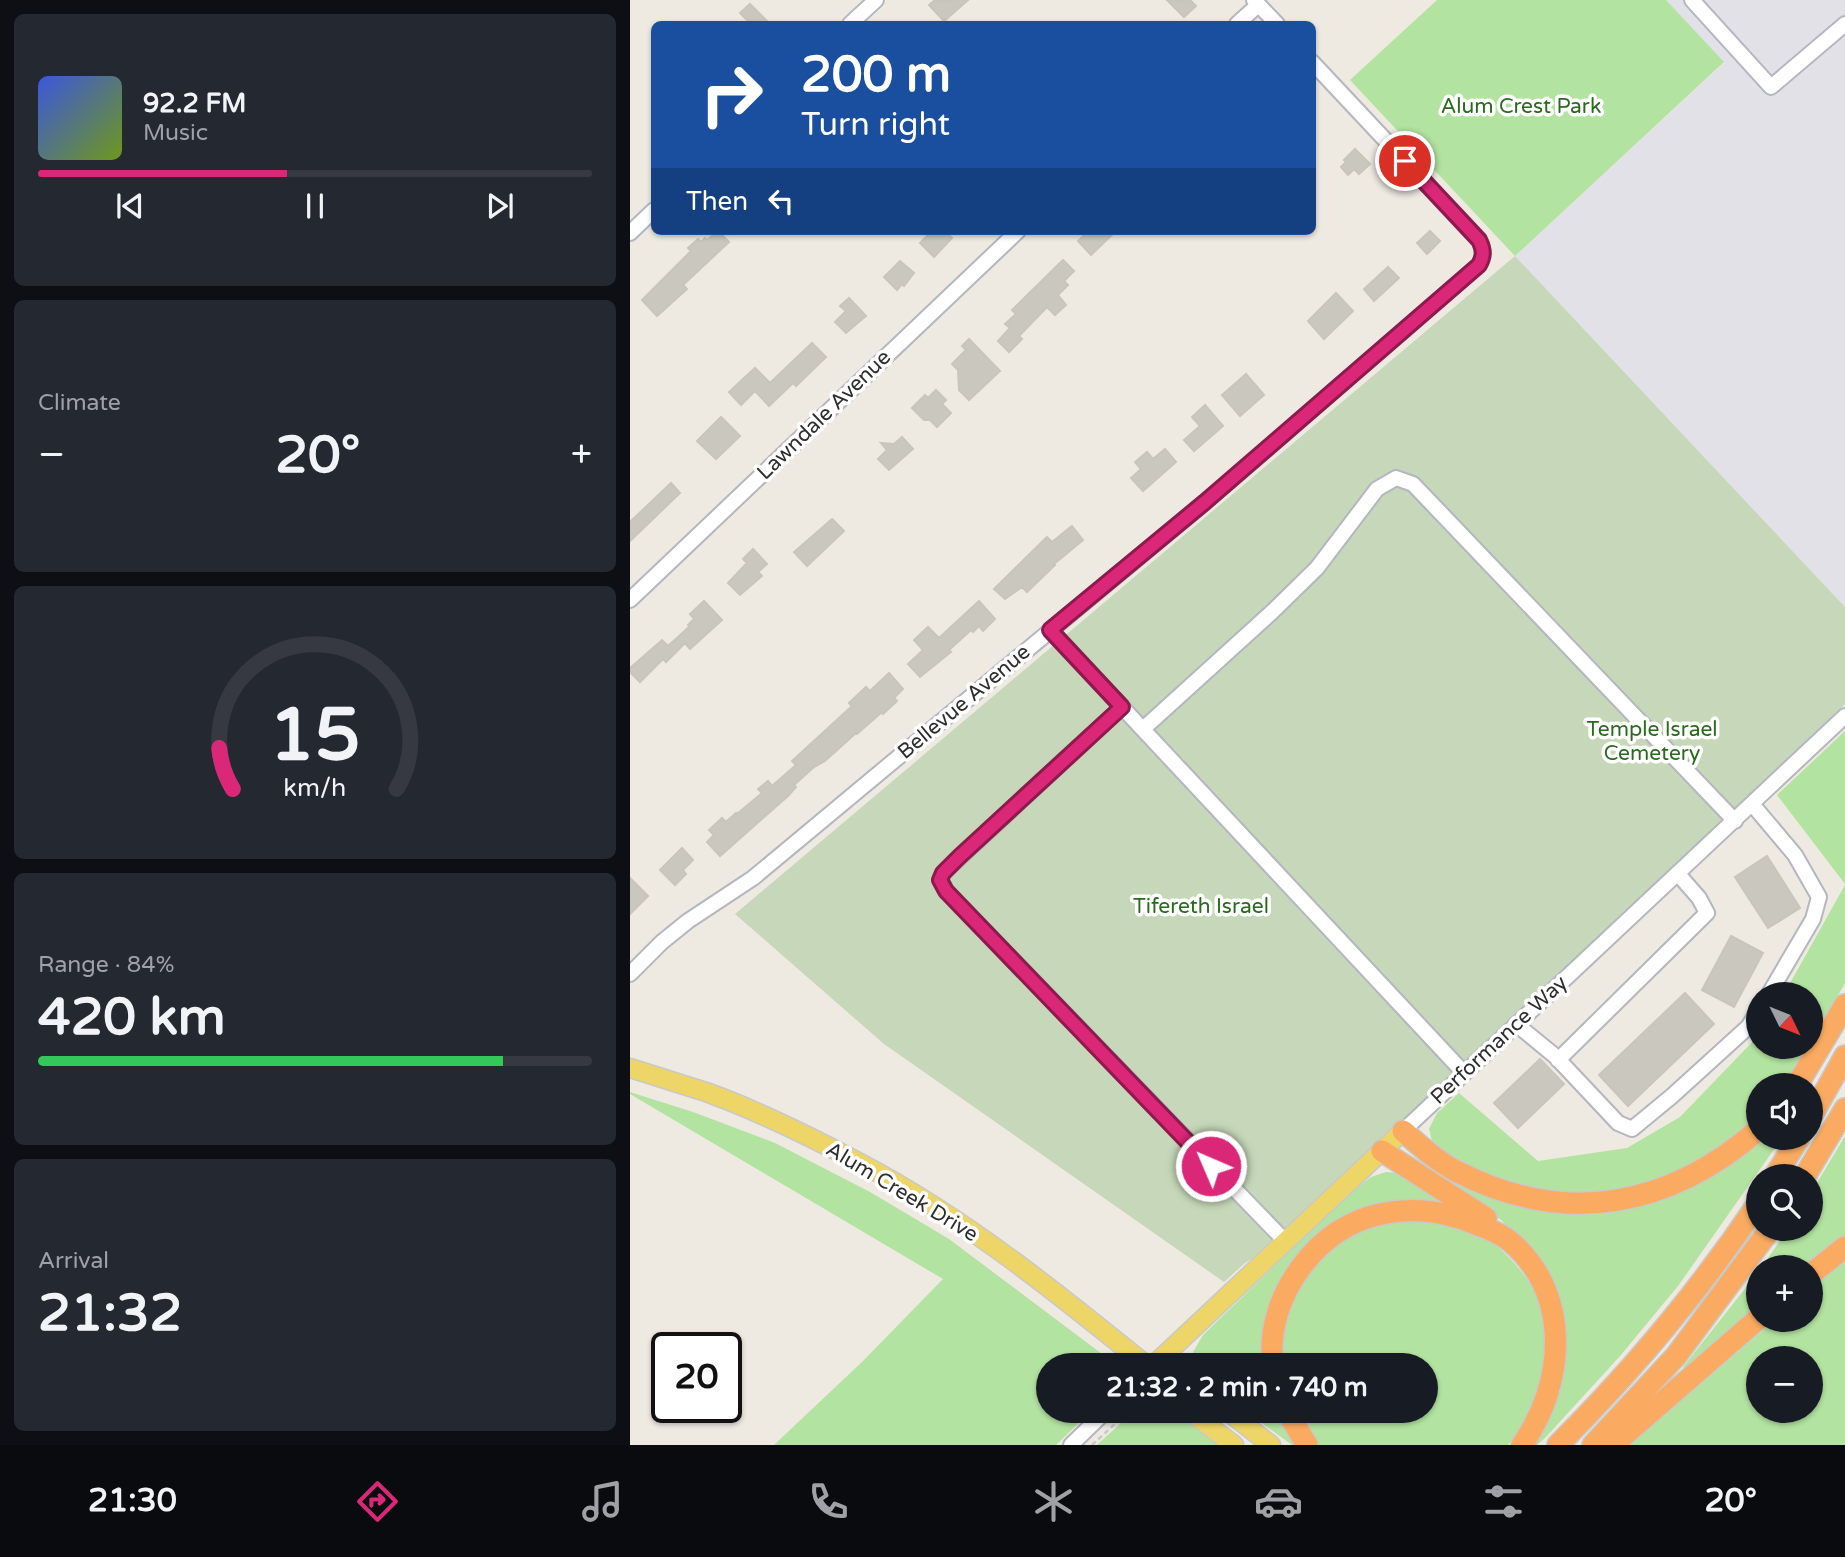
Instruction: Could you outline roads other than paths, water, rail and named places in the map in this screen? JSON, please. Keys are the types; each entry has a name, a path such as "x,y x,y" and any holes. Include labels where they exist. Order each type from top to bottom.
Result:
{"highway":[{"path":"1804,1073 1845,1005"},
{"path":"1823,1095 1845,1056"},
{"path":"1812,1164 1845,1109"},
{"path":"1403,1131 1429,1154 1499,1191 1529,1199 1588,1203 1650,1193 1680,1182 1721,1159 1746,1139"},
{"path":"1382,1151 1482,1214 1536,1272 1555,1329 1557,1350 1547,1397 1540,1416 1522,1445"},
{"path":"1272,1353 1278,1311 1290,1281 1307,1258 1328,1238 1353,1223 1381,1213 1427,1210 1450,1214 1509,1240"},
{"path":"1558,1445 1646,1352 1712,1269 1746,1221"},
{"path":"1593,1445 1676,1356 1761,1241"},
{"path":"1823,1265 1845,1247"},
{"path":"1610,1445 1746,1329"},
{"path":"1294,1423 1307,1445"}],"main road":[{"name":"Alum Creek Drive","path":"630,1069 708,1093 753,1112 885,1177 998,1251 1130,1353"},
{"name":"Performance Way","path":"1167,1353 1403,1131"},
{"path":"1205,1423 1234,1445"},
{"path":"1243,1423 1271,1445"}],"street":[{"path":"853,21 876,0"},
{"path":"1692,0 1771,87 1845,24"},
{"path":"1240,21 1256,2 1274,21"},
{"name":"Bellevue Avenue","path":"630,974 688,920 753,878 1050,630 1479,265 1483,248 1479,240 1316,66"},
{"path":"630,233 651,213"},
{"name":"Lawndale Avenue","path":"630,600 1014,235"},
{"path":"1143,729 1317,568 1377,489 1396,478 1413,484 1735,821"},
{"path":"1050,630 1464,1073"},
{"path":"1122,707 943,873 940,880 946,891 1285,1241"},
{"name":"Performance Way","path":"1403,1131 1845,716"},
{"path":"1752,804 1795,855 1819,897 1813,919 1776,982"},
{"path":"1558,1060 1707,913 1699,898 1678,874"},
{"path":"1516,1024 1558,1060 1618,1123 1632,1129 1746,1029"},
{"path":"1071,1445 1094,1423"}],"park label":[{"name":"Alum Crest Park","path":"1521,106"},
{"name":"Temple Israel Cemetery","path":"1652,741"},
{"name":"Tifereth Israel","path":"1201,906"}]}
